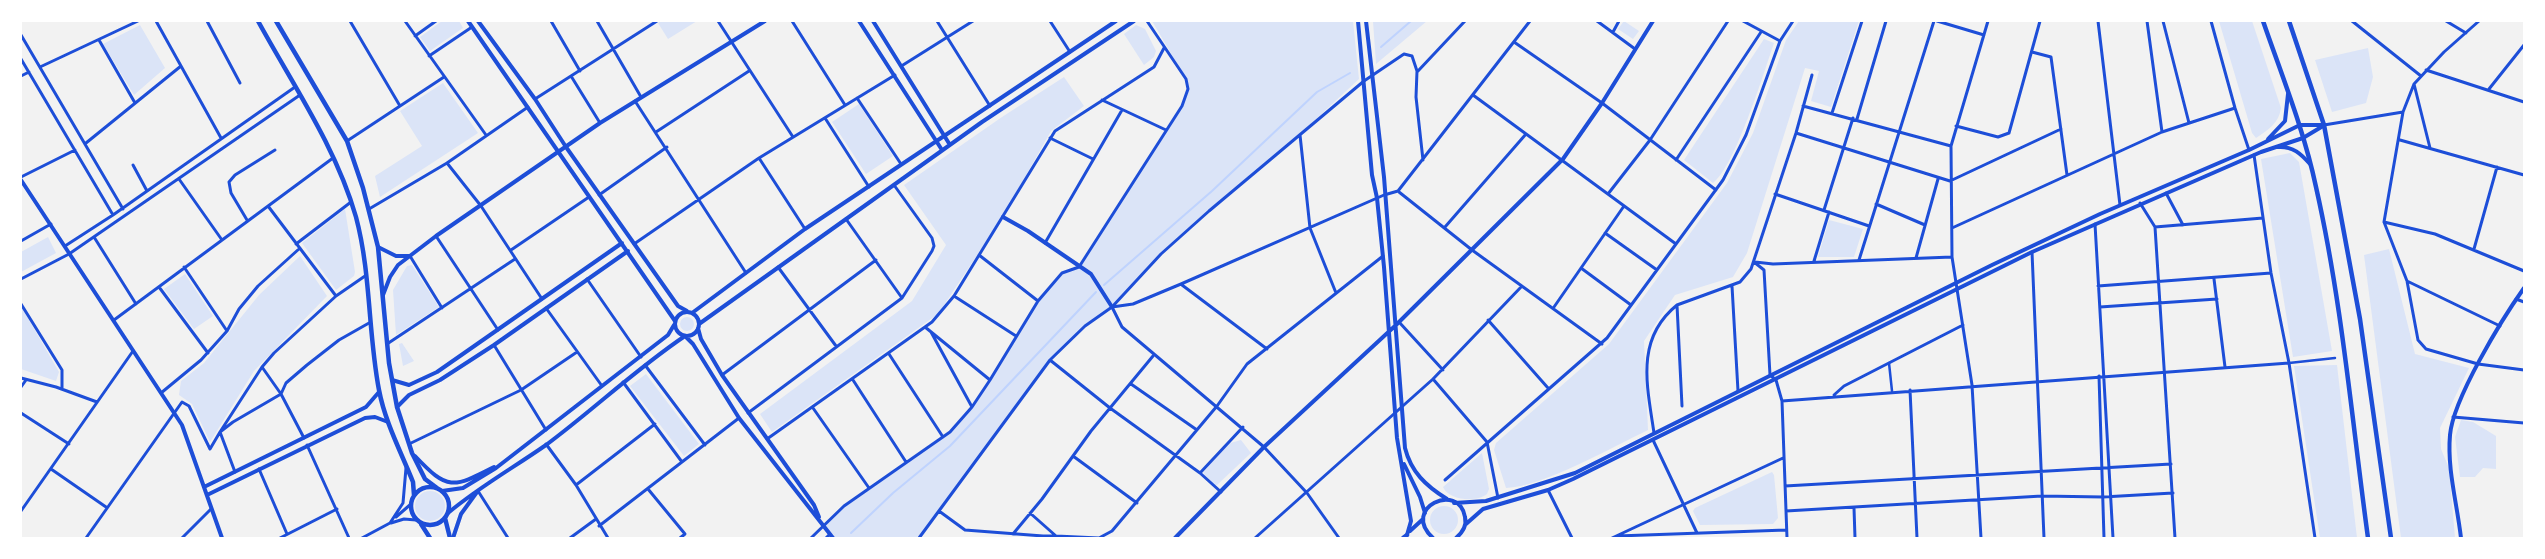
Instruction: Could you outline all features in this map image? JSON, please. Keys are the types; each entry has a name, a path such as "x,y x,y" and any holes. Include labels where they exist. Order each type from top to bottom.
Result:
{"main road":[{"path":"258,21 333,158 351,202 363,250 369,323 380,392 389,423 413,482 414,495"},
{"path":"276,21 347,141 369,209 378,247 392,380 408,444 426,479 442,491 449,501 448,513 445,518 434,525 421,524"},
{"path":"2263,21 2304,138 2331,265 2368,538"},
{"path":"2289,21 2324,125 2360,319 2391,538"},
{"path":"430,538 416,520 410,504 414,495 424,487 436,488"},
{"path":"445,518 452,538"}],"street":[{"path":"40,67 138,21"},
{"path":"156,21 222,139"},
{"path":"207,21 240,83"},
{"path":"405,21 486,134"},
{"path":"415,36 436,21"},
{"path":"468,21 628,251 674,323 678,333 685,336 693,344 739,418 832,536 826,538"},
{"path":"478,21 535,99 566,148 678,306 697,317 701,339 722,376 814,506 820,520"},
{"path":"551,21 580,71"},
{"path":"597,21 641,97"},
{"path":"535,99 657,21"},
{"path":"718,21 793,138"},
{"path":"383,296 390,277 398,265 436,236 600,123 765,21"},
{"path":"792,21 845,105"},
{"path":"859,21 895,74 942,150"},
{"path":"873,21 950,145"},
{"path":"937,21 990,106"},
{"path":"902,65 973,21"},
{"path":"1050,21 1070,52"},
{"path":"692,313 805,229 1116,21"},
{"path":"448,513 546,444 645,365 685,336 694,334 699,326 778,266 942,150 1134,21"},
{"path":"811,538 844,506 943,437 972,407 1038,301 1062,273 1079,267 1182,106 1188,89 1186,79 1147,21"},
{"path":"1358,21 1372,175 1377,198 1383,256 1395,413 1411,521 1405,536"},
{"path":"1366,21 1384,177 1384,195 1397,323 1400,409 1407,455 1415,472 1433,490 1463,510 1466,524"},
{"path":"1417,71 1465,21"},
{"path":"1112,307 1133,304 1384,195 1398,191 1530,21"},
{"path":"1598,21 1635,49"},
{"path":"1613,32 1619,21"},
{"path":"1175,538 1264,447 1397,323 1563,159 1602,103 1653,21"},
{"path":"1608,194 1650,140 1728,21"},
{"path":"1743,21 1780,41"},
{"path":"1445,480 1548,388 1602,344 1716,190 1746,135 1780,41 1793,21"},
{"path":"1832,113 1862,21"},
{"path":"1824,210 1886,21"},
{"path":"1859,260 1936,21 1984,35"},
{"path":"1982,538 1972,385 1952,257 1950,182 1951,146 1988,21"},
{"path":"1956,126 1992,136 2006,136 2012,129 2040,21"},
{"path":"2098,21 2120,205"},
{"path":"2147,21 2162,132"},
{"path":"2163,21 2189,123"},
{"path":"2211,21 2235,108 2249,150"},
{"path":"2352,21 2421,76"},
{"path":"2446,21 2466,33"},
{"path":"2479,21 2426,70 2414,84 2404,112 2384,222 2406,281 2418,340 2426,348 2434,352 2478,364 2524,370"},
{"path":"351,22 400,106"},
{"path":"429,56 472,27"},
{"path":"1676,160 1761,32"},
{"path":"21,35 123,209"},
{"path":"99,40 135,103"},
{"path":"1514,42 1602,103 1716,190"},
{"path":"2489,90 2524,45"},
{"path":"767,439 926,327 954,296 1055,131 1154,66 1164,47"},
{"path":"2032,52 2051,57 2067,175"},
{"path":"919,538 1050,360 1085,326 1112,307 1161,254 1364,81 1404,54 1412,56 1417,71 1417,105 1423,160"},
{"path":"21,59 113,215"},
{"path":"86,143 181,66"},
{"path":"2426,70 2524,102"},
{"path":"656,132 749,71"},
{"path":"21,76 29,72"},
{"path":"634,244 698,198 759,158 895,74"},
{"path":"1654,433 1649,395 1648,350 1651,340 1669,311 1677,304 1732,286 1746,276 1757,253 1796,133 1812,75"},
{"path":"571,76 600,123"},
{"path":"347,141 444,77"},
{"path":"2414,84 2430,149"},
{"path":"65,246 123,209 295,87"},
{"path":"2264,143 2285,121 2288,94"},
{"path":"21,279 70,254 300,95"},
{"path":"1473,95 1563,159 1676,244"},
{"path":"857,98 901,164"},
{"path":"1102,100 1166,130"},
{"path":"635,101 746,273"},
{"path":"1804,106 1951,146"},
{"path":"369,209 447,163 486,134 528,107"},
{"path":"1952,228 2162,132 2235,108"},
{"path":"1045,242 1122,110"},
{"path":"1454,503 1475,503 1498,498 1575,473 1955,283 2120,205 2249,150 2300,125 2324,125 2404,112"},
{"path":"825,118 869,187"},
{"path":"1456,538 1466,524 1484,510 1548,490 1776,380 2032,252 2140,203 2254,155 2304,138 2324,125"},
{"path":"1796,133 1950,182 2061,129"},
{"path":"1300,134 1310,228 1336,293"},
{"path":"1445,227 1526,134"},
{"path":"1050,138 1094,159"},
{"path":"2400,140 2524,175"},
{"path":"2271,148 2288,147 2296,150 2310,164"},
{"path":"599,195 667,148"},
{"path":"75,150 21,178 182,425 222,538"},
{"path":"247,220 231,193 229,182 235,175 275,150"},
{"path":"2254,155 2271,273 2289,363 2316,538"},
{"path":"114,320 333,158"},
{"path":"759,158 805,229"},
{"path":"447,163 481,206 542,300"},
{"path":"133,165 147,191"},
{"path":"2474,249 2497,168"},
{"path":"180,179 222,240"},
{"path":"1916,258 1938,179"},
{"path":"748,412 902,298 934,246 932,238 894,185"},
{"path":"1398,191 1472,250 1602,344"},
{"path":"2166,192 2183,225"},
{"path":"1775,194 1869,226"},
{"path":"511,250 589,197"},
{"path":"296,244 351,202"},
{"path":"2140,203 2155,227 2166,371 2175,538"},
{"path":"1876,204 1925,225"},
{"path":"268,206 336,296"},
{"path":"1554,308 1624,206"},
{"path":"1814,261 1829,212"},
{"path":"1003,217 1045,242 1091,274 1122,327 1154,356 1243,427 1264,447 1307,493 1339,538"},
{"path":"846,218 902,298"},
{"path":"2155,227 2263,218"},
{"path":"2384,222 2435,234 2524,271"},
{"path":"2095,223 2113,538"},
{"path":"21,241 51,224"},
{"path":"1605,233 1657,270"},
{"path":"436,236 498,330"},
{"path":"94,237 136,304"},
{"path":"392,380 409,385 437,372 622,243"},
{"path":"378,247 396,256 410,256"},
{"path":"161,392 208,353 227,331 239,309 258,286 300,248"},
{"path":"398,407 409,396 440,380 494,345 628,251"},
{"path":"2032,252 2044,538"},
{"path":"979,255 1038,301"},
{"path":"410,256 442,308"},
{"path":"939,511 965,530 1043,537 1106,537 1137,503 1217,406 1247,364 1383,256"},
{"path":"1754,262 1772,264 1952,257"},
{"path":"387,344 515,259"},
{"path":"722,376 876,260"},
{"path":"1754,262 1764,270 1770,375 1776,380 1782,401 1787,538"},
{"path":"778,266 836,346"},
{"path":"184,267 227,331"},
{"path":"1581,268 1631,305"},
{"path":"2098,286 2214,279 2271,273"},
{"path":"86,538 106,507 182,402 189,406 210,449 262,367 274,353 336,296 365,276"},
{"path":"587,279 641,356"},
{"path":"2214,279 2225,367"},
{"path":"2406,281 2501,326"},
{"path":"1181,284 1266,349"},
{"path":"1255,538 1443,370 1522,286"},
{"path":"1732,286 1738,391"},
{"path":"158,287 208,353"},
{"path":"2461,538 2450,468 2450,434 2454,417 2478,364 2524,288"},
{"path":"954,296 1016,336"},
{"path":"2100,307 2217,299"},
{"path":"2516,299 2524,302"},
{"path":"21,304 62,370 62,389"},
{"path":"1677,304 1682,406"},
{"path":"546,308 602,386"},
{"path":"442,491 463,488 505,461 668,335 679,314 687,312"},
{"path":"1488,320 1548,388"},
{"path":"220,432 233,422 281,394 286,383 307,365 339,340 369,323"},
{"path":"1397,323 1443,370"},
{"path":"1832,396 1844,386 1963,325"},
{"path":"926,327 972,407"},
{"path":"930,332 990,380"},
{"path":"494,345 546,431"},
{"path":"21,511 133,351"},
{"path":"408,444 521,390 577,352"},
{"path":"889,354 943,437"},
{"path":"1012,534 1030,514 1110,408 1154,356"},
{"path":"1782,401 2335,358"},
{"path":"1050,360 1110,408 1200,473 1221,492"},
{"path":"1889,363 1892,391"},
{"path":"645,365 705,445"},
{"path":"262,367 281,394 304,438"},
{"path":"2099,376 2104,538"},
{"path":"21,378 62,389 97,402"},
{"path":"1433,379 1487,442 1498,498"},
{"path":"21,387 26,380"},
{"path":"853,380 906,462"},
{"path":"623,382 682,462"},
{"path":"1131,384 1197,430"},
{"path":"1910,390 1916,538"},
{"path":"204,487 366,407 380,392"},
{"path":"813,408 869,488"},
{"path":"21,413 68,444"},
{"path":"207,495 369,416 389,423"},
{"path":"2454,417 2524,424"},
{"path":"599,526 739,418"},
{"path":"576,485 655,424"},
{"path":"1200,473 1243,427"},
{"path":"220,432 235,473"},
{"path":"1653,440 1698,533"},
{"path":"546,444 576,485 599,526 608,538"},
{"path":"307,445 349,538"},
{"path":"412,453 433,475 453,483 465,482 505,461"},
{"path":"1072,456 1137,503"},
{"path":"1401,458 1420,497 1425,513"},
{"path":"1613,537 1784,458"},
{"path":"390,523 402,503 406,463"},
{"path":"1785,486 2171,464"},
{"path":"51,469 106,507"},
{"path":"259,469 287,534"},
{"path":"452,538 461,514 480,489"},
{"path":"480,489 508,538"},
{"path":"648,489 685,534 680,538"},
{"path":"1548,490 1572,538"},
{"path":"1786,511 2042,496 2111,497 2173,493"},
{"path":"1433,538 1424,527 1423,519 1425,513 1434,502 1447,499"},
{"path":"390,523 410,504"},
{"path":"1854,508 1855,538"},
{"path":"182,538 211,509"},
{"path":"280,538 337,509"},
{"path":"1030,514 1056,536"},
{"path":"362,538 390,523 404,519 416,520"},
{"path":"1405,536 1423,519"},
{"path":"570,538 596,520"},
{"path":"1613,537 1786,530"}],"shaded area":[{"path":"442,21 459,21 463,28 430,51 420,37"},
{"path":"661,21 697,21 668,39 658,23"},
{"path":"1152,21 1353,21 1359,79 1300,134 1161,254 1112,307 1085,326 1050,360 919,538 833,538 824,525 844,506 950,432 972,407 1038,301 1062,273 1079,266 1182,106 1188,89 1186,79"},
{"path":"1373,21 1427,21 1376,64"},
{"path":"1624,21 1639,31 1633,39 1618,29"},
{"path":"1799,21 1859,21 1831,107 1811,101 1819,71 1805,68 1747,253 1733,277 1675,295 1644,341 1648,430 1558,474 1521,486 1506,488 1494,450 1496,443 1609,344 1727,183 1753,133 1786,40"},
{"path":"2219,21 2252,21 2281,108 2275,122 2256,138 2252,133"},
{"path":"140,25 165,68 134,95 103,44"},
{"path":"1136,25 1145,29 1156,51 1154,57 1144,65 1124,34"},
{"path":"1764,39 1774,43 1756,96 1730,158 1722,174 1713,183 1684,160"},
{"path":"2368,48 2373,77 2366,103 2332,112 2315,60"},
{"path":"1064,77 1084,106 1051,131 1003,216 938,314 772,432 760,414 912,301 946,245 904,185 1002,117"},
{"path":"443,83 478,133 380,197 375,176 422,146 400,111"},
{"path":"859,104 893,156 866,174 832,122"},
{"path":"2290,153 2299,162 2332,351 2293,357 2261,159"},
{"path":"345,209 355,272 354,276 336,290 302,243"},
{"path":"1829,220 1863,229 1854,257 1818,257"},
{"path":"48,237 56,253 21,272 21,252"},
{"path":"2389,249 2415,354 2469,368 2440,428 2441,449 2449,468 2455,538 2401,538 2364,255"},
{"path":"300,256 327,296 254,371 210,442 192,404 179,395 181,381 204,363 259,295"},
{"path":"412,265 439,307 396,335 393,290 407,266"},
{"path":"185,274 213,316 194,329 164,289"},
{"path":"21,306 59,372 56,381 21,369"},
{"path":"684,317 690,317 694,324 690,331 684,331 680,327 680,321"},
{"path":"402,343 414,361 403,366 399,344"},
{"path":"2337,365 2357,538 2320,538 2294,366"},
{"path":"646,374 699,444 684,456 630,386"},
{"path":"2461,420 2473,422 2496,436 2496,469 2483,468 2475,477 2460,477 2455,437"},
{"path":"1241,440 1251,453 1217,485 1213,485 1203,473 1227,444"},
{"path":"1482,453 1489,489 1487,494 1476,499 1463,499 1450,495 1443,487"},
{"path":"1772,472 1774,475 1778,518 1773,524 1700,525 1693,511 1695,508"},
{"path":"430,491 436,492 444,500 444,512 436,520 430,521 424,520 416,512 415,506 416,500 424,492"},
{"path":"1444,506 1454,510 1458,520 1454,530 1444,534 1434,530 1430,520 1434,510"}],"waterway":[{"path":"1381,47 1411,21"},
{"path":"1104,285 1212,191 1317,92 1350,73"},
{"path":"851,533 893,493 950,446 1096,292"}]}
